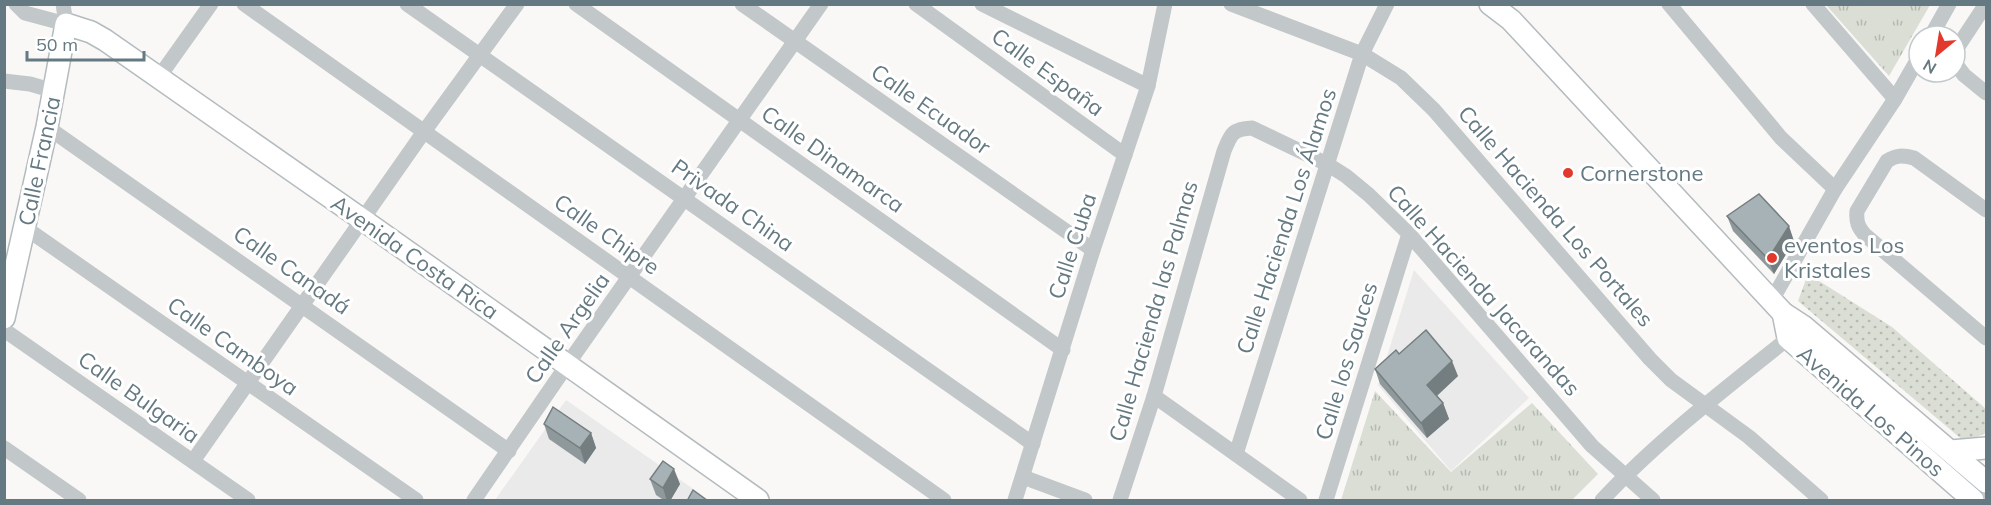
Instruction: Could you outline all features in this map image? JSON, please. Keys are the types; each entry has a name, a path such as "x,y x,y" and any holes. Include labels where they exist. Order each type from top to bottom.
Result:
{"street":[{"path":"16,4 25,13 64,14"},
{"path":"159,77 211,4"},
{"name":"Calle Chipre","path":"244,4 944,501"},
{"name":"Privada China","path":"407,4 479,57 1033,444"},
{"path":"193,461 423,133 517,4"},
{"name":"Calle Dinamarca","path":"576,4 1063,350"},
{"name":"Calle Ecuador","path":"742,4 1093,250"},
{"name":"Calle Argelia","path":"474,501 821,4"},
{"name":"Calle España","path":"916,4 1125,155"},
{"path":"982,4 1148,86"},
{"name":"Calle Cuba","path":"1015,501 1093,250 1148,86 1165,4"},
{"name":"Calle Hacienda Los Portales","path":"1231,4 1362,54 1401,78 1434,110 1650,359 1671,380 1749,437 1821,501"},
{"name":"Calle Hacienda Los Álamos","path":"1236,454 1362,54 1387,4"},
{"name":"Avenida Los Pinos","path":"1490,4 1511,20 1777,308 1796,332 1981,490"},
{"path":"1814,4 1895,99"},
{"path":"1938,24 1949,4"},
{"path":"1967,33 1986,4"},
{"path":"1679,8 1781,138 1834,189"},
{"name":"Avenida Costa Rica","path":"64,14 159,77 363,220 758,501"},
{"name":"Calle Francia","path":"4,318 47,127 64,14"},
{"path":"1967,76 1986,93"},
{"path":"1777,308 1834,189 1907,78"},
{"path":"4,81 30,84 54,91"},
{"name":"Calle Canadá","path":"47,127 509,451"},
{"name":"Calle Hacienda Jacarandas","path":"1231,135 1240,129 1252,128 1327,164 1369,195 1409,234 1592,446 1653,501"},
{"name":"Calle Hacienda las Palmas","path":"1124,498 1224,151 1231,135"},
{"path":"1986,210 1914,158 1904,155 1894,156 1887,161 1857,211 1858,226 1865,235 1986,338"},
{"name":"Calle Camboya","path":"24,227 416,501"},
{"name":"Calle los Sauces","path":"1326,501 1409,234"},
{"name":"Calle Bulgaria","path":"4,330 248,501"},
{"path":"1602,501 1625,476 1706,405 1796,332"},
{"name":"Avenida Los Pinos","path":"1796,332 1951,451 1981,490"},
{"path":"1154,396 1300,501"},
{"path":"4,448 79,501"},
{"path":"1951,451 1986,448"},
{"path":"1023,477 1085,501"}],"shaded area":[{"path":"1414,270 1529,398 1451,471 1378,385"},
{"path":"566,400 709,500 495,500"}],"green space":[{"path":"1826,5 1930,5 1919,24 1907,24 1907,45 1889,76"},
{"path":"1854,5 1904,5 1889,28"},
{"path":"1808,274 1892,327 1986,409 1986,433 1965,442 1798,301"},
{"path":"1375,391 1451,472 1532,403 1598,474 1572,500 1341,500"}],"building":[{"path":"1759,194 1789,226 1768,259 1727,216"},
{"path":"1426,330 1452,361 1427,385 1443,403 1421,423 1375,369 1396,350 1399,354"},
{"path":"553,407 591,433 580,448 544,424"},
{"path":"663,461 674,469 663,488 650,479"},
{"path":"693,490 708,501 687,501"}],"place":[{"name":"Cornerstone","path":"1568,173"},
{"name":"eventos Los Kristales","path":"1772,258"}]}
